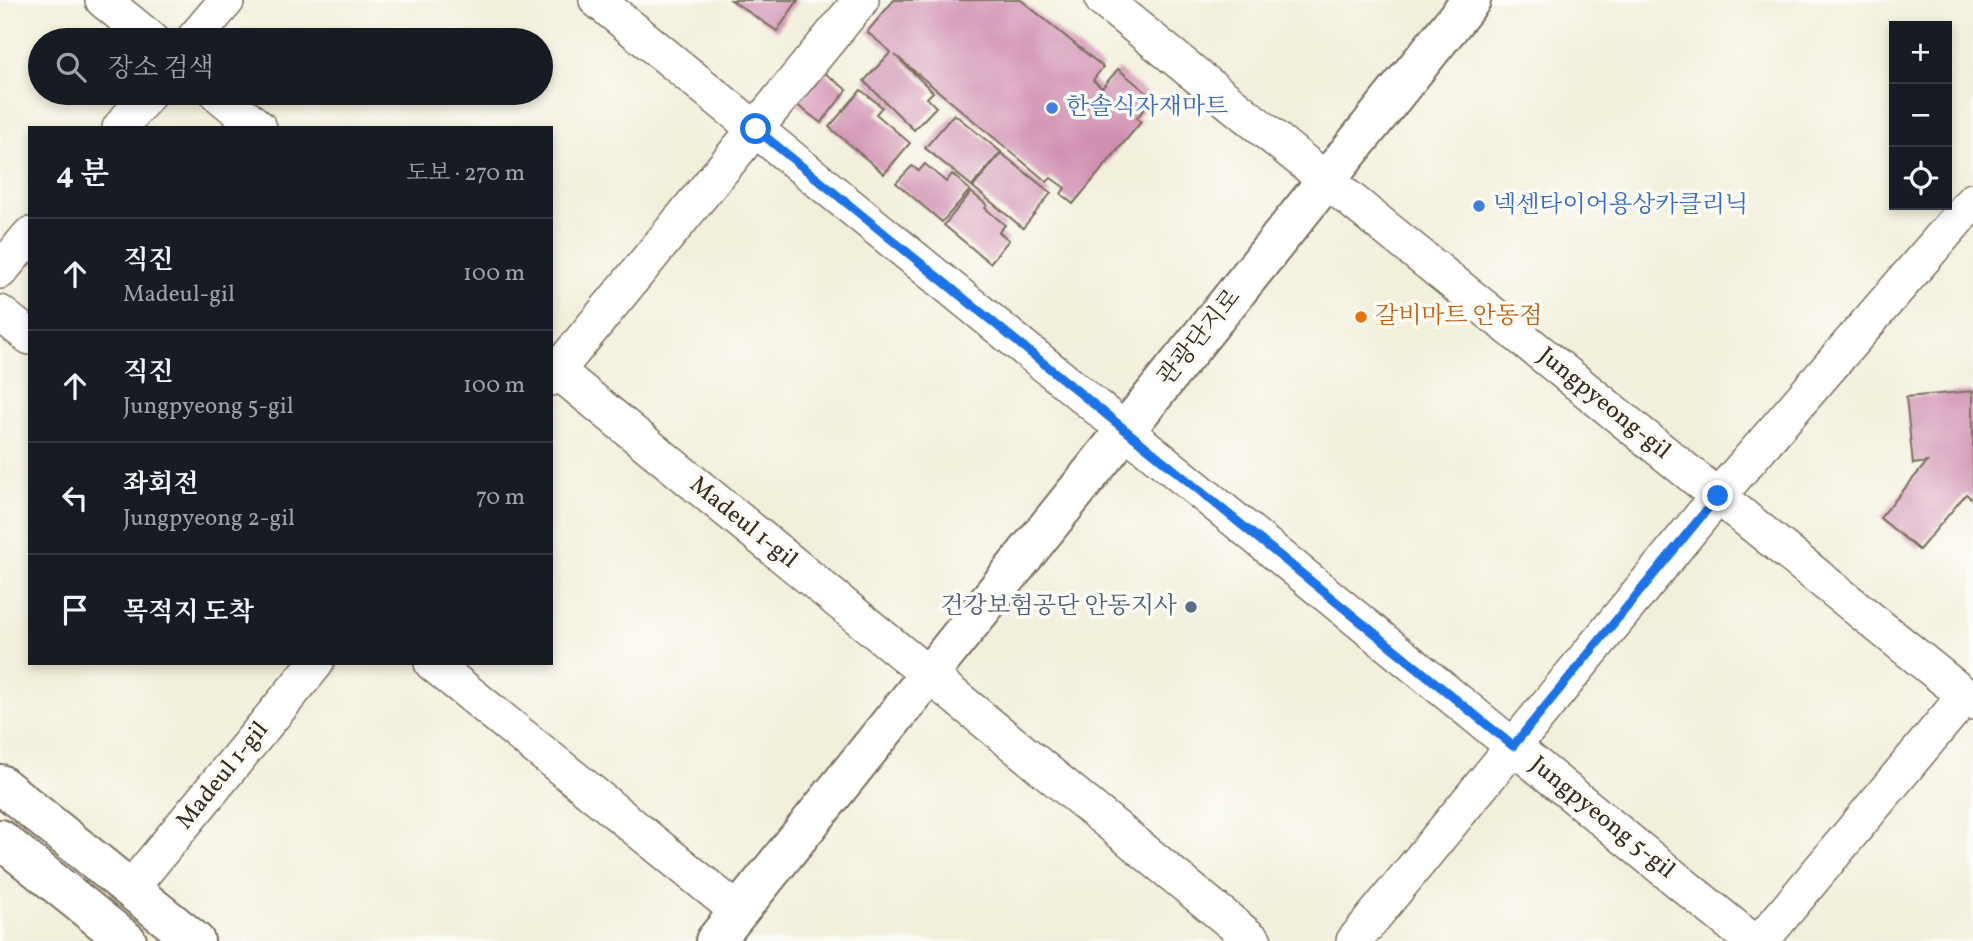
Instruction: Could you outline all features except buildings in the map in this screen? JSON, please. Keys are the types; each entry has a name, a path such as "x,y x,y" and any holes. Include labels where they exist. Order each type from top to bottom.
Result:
{"street":[{"path":"103,0 137,28"},
{"path":"203,28 227,0"},
{"name":"Jungpyeong 5-gil","path":"597,0 1752,941"},
{"name":"Madeul 1-gil","path":"861,0 553,372 1254,941"},
{"name":"Jungpyeong-gil","path":"1103,0 1969,699"},
{"name":"관광단지로","path":"715,941 1471,0"},
{"path":"122,126 139,105"},
{"path":"231,105 257,126"},
{"path":"1354,941 1718,496 1973,201"},
{"path":"0,271 28,237"},
{"path":"0,313 28,335"},
{"name":"Madeul 1-gil","path":"131,888 314,665"},
{"path":"434,665 739,912"},
{"path":"1761,941 1969,699"},
{"path":"0,784 195,941"},
{"path":"0,839 127,941"}],"place":[{"name":"한솔식자재마트","path":"1052,108"},
{"name":"넥센타이어용상카클리닉","path":"1479,206"},
{"name":"갈비마트 안동점","path":"1361,317"},
{"name":"건강보험공단 안동지사","path":"1191,607"}],"route":[{"path":"756,129 1513,746 1718,496"}]}
